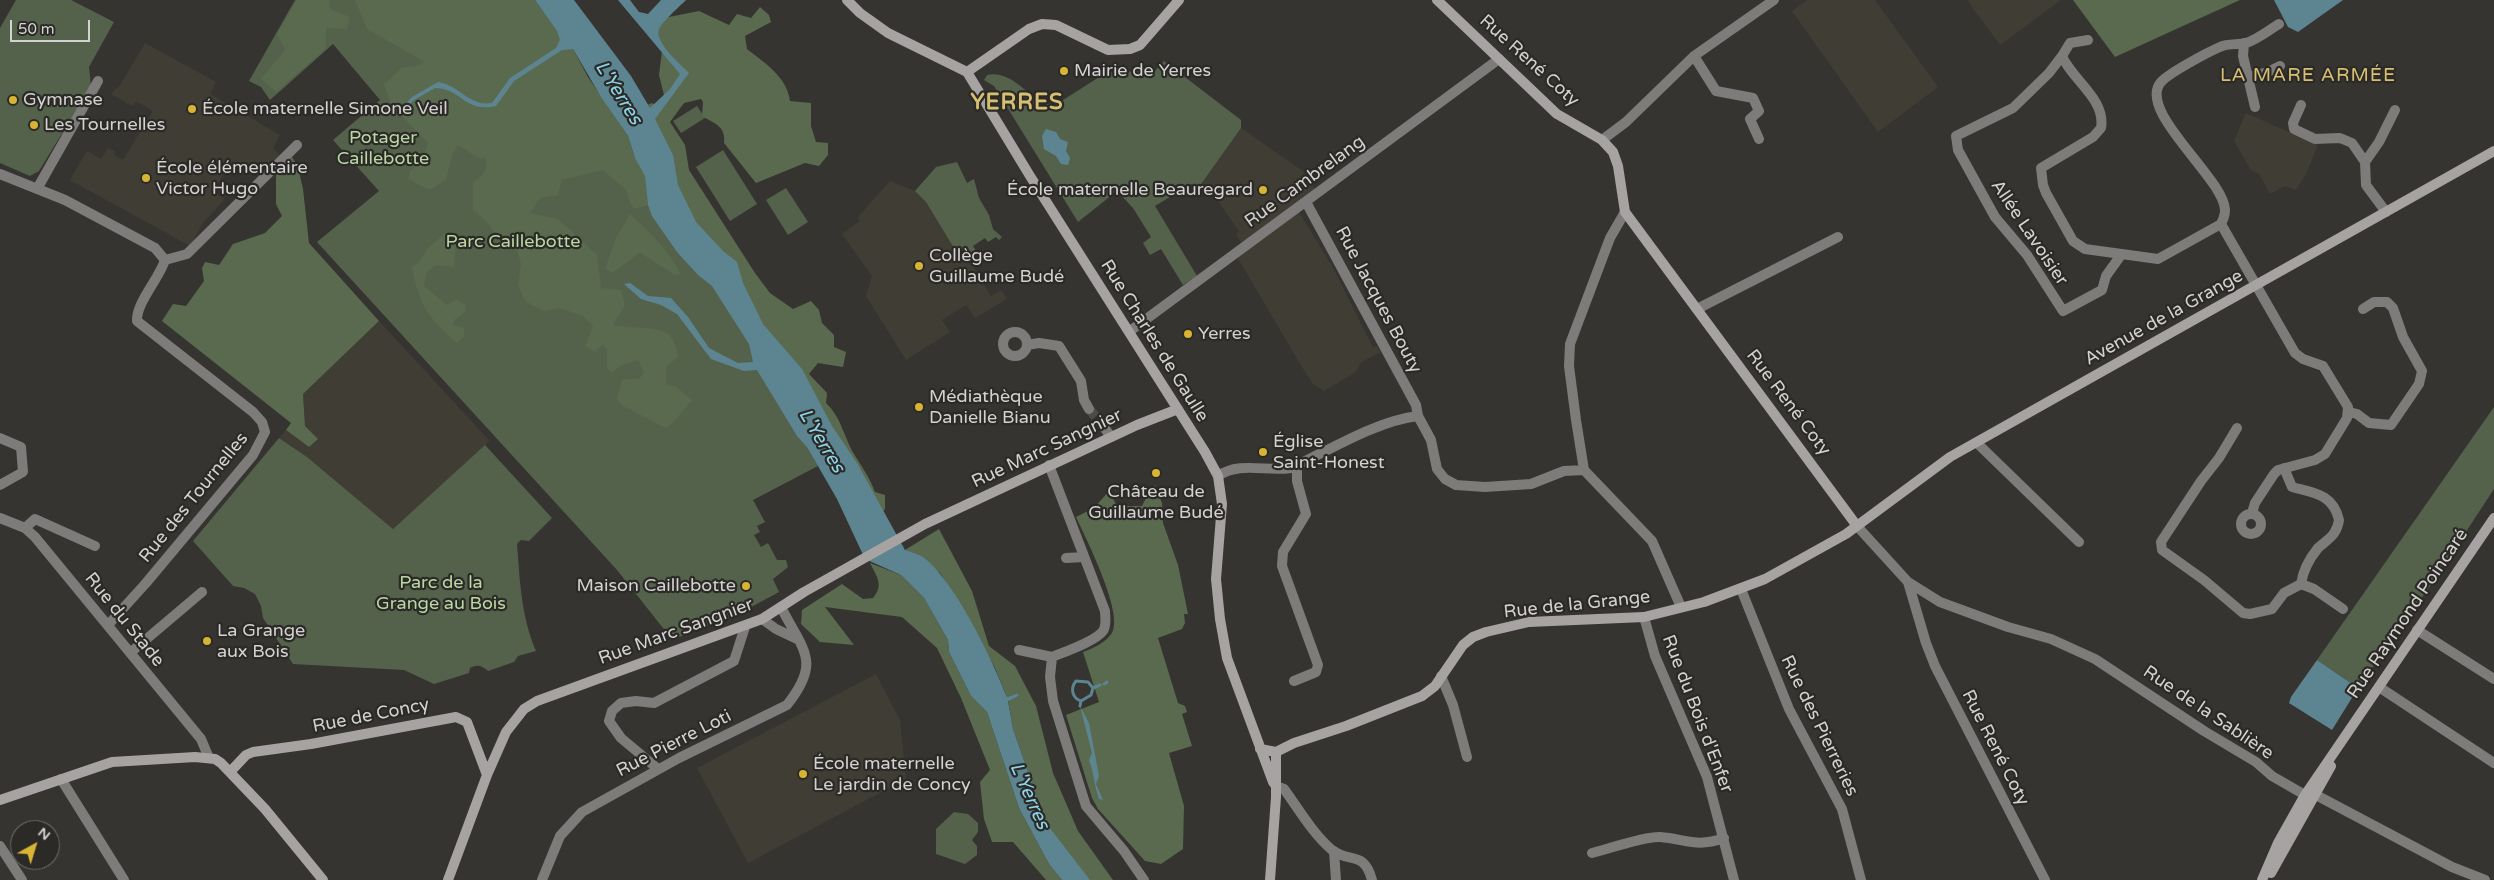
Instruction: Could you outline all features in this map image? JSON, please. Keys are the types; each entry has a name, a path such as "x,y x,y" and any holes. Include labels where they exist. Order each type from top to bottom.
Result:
{"street":[{"path":"847,0 860,13 888,33 967,72 1029,29 1042,24 1056,26 1108,50 1130,49 1140,45 1179,0"},
{"name":"Rue René Coty","path":"1437,0 1558,114 1602,140 1613,152 1618,166 1626,212 1857,526 1908,582 1926,643 1935,666 2045,880"},
{"path":"1602,140 1626,122 1694,56 1774,0"},
{"path":"2088,40 2070,43 2062,56 2068,69 2089,92 2102,115 2101,128 2093,137 2042,168 2043,184 2046,193 2076,244 2085,249 2158,259 2221,224 2224,216 2224,204 2204,170 2183,148 2157,98 2158,86 2167,77 2220,46 2244,43 2280,24"},
{"path":"2244,43 2243,56 2255,107"},
{"path":"1694,56 1716,91 1753,98 1759,111 1750,119 1759,139"},
{"name":"Allée Lavoisier","path":"2062,56 2049,74 2013,108 1956,136 1958,150 1995,217 2027,255 2061,309 2066,311 2102,290 2106,276 2121,255"},
{"name":"Rue Cambrelang","path":"1130,331 1499,60"},
{"path":"2248,77 2268,72 2280,66"},
{"name":"Rue Charles de Gaulle","path":"967,72 1030,176 1130,331 1218,476 1222,504 1216,579 1220,619 1228,658 1260,749 1276,786"},
{"path":"37,189 98,81"},
{"path":"2301,105 2293,123 2294,129 2315,139 2345,138 2352,144 2365,162 2366,185 2386,212"},
{"path":"2365,162 2379,142 2394,110"},
{"path":"0,174 65,200 155,248 165,260 187,254 297,145"},
{"name":"Avenue de la Grange","path":"1857,526 1950,457 1978,443 2494,151"},
{"name":"Rue Jacques Bouty","path":"1306,202 1416,406 1418,416 1431,440 1436,469 1445,479 1456,486 1485,487 1531,484 1564,471 1584,470"},
{"path":"1626,212 1610,238 1570,344 1569,366 1584,470 1652,542 1681,607"},
{"path":"2221,224 2295,353 2303,359 2323,366 2327,370 2349,412 2358,414 2369,423 2391,425 2419,384 2422,370 2403,338 2393,308 2387,302 2374,302 2363,309"},
{"path":"1697,309 1838,237"},
{"name":"Rue des Tournelles","path":"108,625 146,583 256,452 265,432 262,422 253,412 137,321 137,312 161,274 165,260"},
{"path":"1027,345 1039,343 1058,346 1081,381 1084,400 1089,409"},
{"name":"Rue Marc Sangnier","path":"448,880 487,775 506,732 524,709 537,701 702,640 762,620 904,535 1049,465 1178,409"},
{"path":"2252,513 2255,503 2274,474 2284,468 2315,460 2325,454 2340,432 2349,412"},
{"path":"1218,476 1231,468 1279,470 1297,465 1374,430 1405,418 1418,416"},
{"path":"1100,423 1111,437"},
{"path":"2237,428 2219,458 2161,542 2162,550 2204,580 2243,613 2250,614 2272,609 2284,593 2301,584 2314,589 2343,609"},
{"path":"0,438 21,447 23,472 0,485"},
{"path":"1978,443 2078,542"},
{"path":"1019,650 1052,658 1093,638 1103,631 1106,622 1104,611 1049,465"},
{"path":"1294,681 1316,672 1318,665 1282,566 1284,552 1306,514 1297,481 1297,465"},
{"path":"2284,468 2292,487 2314,491 2333,504 2339,520 2333,536 2318,548 2303,572 2301,584"},
{"name":"Rue du Stade","path":"0,518 25,528 35,537 206,745 209,758"},
{"name":"Rue Raymond Poincaré","path":"2262,880 2278,843 2305,795 2494,518"},
{"path":"25,528 34,519 95,546"},
{"name":"Rue de la Grange","path":"1276,752 1294,743 1346,726 1422,696 1435,686 1457,652 1473,637 1504,627 1548,621 1644,617 1704,602 1741,589 1791,566 1857,526"},
{"path":"1066,558 1084,557"},
{"name":"Rue de la Sablière","path":"1908,582 1940,602 2008,627 2051,639 2096,659 2204,731 2256,762 2272,776 2305,795 2316,795 2452,867 2485,880"},
{"name":"Rue des Pierreries","path":"1741,589 1789,709 1842,809 1861,880"},
{"path":"130,652 202,592"},
{"name":"Rue Pierre Loti","path":"542,880 554,847 573,819 594,803 787,705 799,690 807,674 808,662 805,650 782,607"},
{"name":"Rue du Bois d'Enfer","path":"1644,617 1655,656 1707,777 1734,880"},
{"path":"762,620 776,629 797,638"},
{"path":"658,770 621,738 610,721 612,711 621,703 636,701 654,703 734,661 745,627"},
{"path":"2417,630 2494,678"},
{"path":"1052,658 1050,677 1054,701 1086,806 1124,850 1144,880"},
{"path":"1441,676 1453,704 1467,757"},
{"path":"2379,687 2494,763"},
{"name":"Rue de Concy","path":"230,772 246,755 254,752 311,744 456,717 467,722 487,775"},
{"name":"Rue Raymond Poincaré","path":"2268,880 2350,730"},
{"path":"1260,749 1276,752 1276,786 1270,880"},
{"path":"0,800 112,762 194,757 209,758 221,762 265,809 323,880"},
{"path":"60,779 124,880"},
{"path":"1276,786 1284,788 1324,843 1334,851 1361,860 1368,868 1372,880"},
{"path":"2305,795 2307,809"},
{"path":"1592,853 1658,836 1692,844 1708,844 1724,838"},
{"path":"0,846 22,880"},
{"path":"1334,851 1336,880"}],"shaded area":[{"path":"1807,0 1875,0 1938,87 1878,132 1792,11"},
{"path":"1967,0 2061,0 2000,45"},
{"path":"145,43 216,82 210,94 280,135 273,148 280,155 259,175 244,168 240,173 228,166 213,192 225,199 203,223 190,246 70,180 87,151 101,159 108,148 115,151 114,155 123,160 153,111 136,101 132,106 111,94 120,85"},
{"path":"2246,113 2318,145 2306,174 2296,190 2285,186 2270,194 2259,174 2251,170 2234,141"},
{"name":"École maternelle Beauregard","path":"1241,128 1303,171 1318,193 1244,247 1236,234 1239,231 1208,187 1199,187"},
{"name":"Collège Guillaume Budé","path":"890,181 915,191 926,202 957,252 963,249 991,296 1001,290 1007,299 975,318 966,305 942,320 950,332 906,360 866,296 872,276 842,234 859,221 858,217"},
{"path":"1299,212 1332,266 1373,348 1377,346 1381,352 1361,362 1356,372 1324,391 1313,384 1305,372 1237,257"},
{"path":"379,321 490,441 393,529 307,457 279,438 286,430 309,447 317,440 305,426 303,394"},
{"name":"École maternelle Le jardin de Concy","path":"876,674 900,720 906,779 748,863 697,768"}],"green space":[{"name":"Les Tournelles","path":"16,0 71,0 114,22 89,67 91,86 39,171 30,176 0,163 0,28"},
{"name":"Parc Caillebotte","path":"295,0 538,0 750,341 818,466 753,500 765,522 757,526 760,532 754,535 761,547 768,543 777,560 786,560 788,567 773,579 779,592 738,614 679,637 667,633 617,570 317,242 379,191 333,140 380,100 333,44 270,100 261,87 249,81"},
{"path":"297,0 329,0 330,9 350,17 347,29 326,28 326,48 276,92 261,79 285,50 277,34"},
{"path":"355,0 534,0 557,31 560,40 573,49 588,77 628,136 635,158 645,176 648,205 634,209 626,190 603,170 562,180 558,195 540,198 530,213 558,219 597,255 601,288 621,290 625,305 613,325 653,329 667,333 672,339 679,356 666,367 666,385 675,386 692,400 669,426 666,428 623,406 617,399 622,379 639,379 644,373 638,360 620,366 612,373 607,369 607,348 602,345 595,352 585,346 593,326 583,316 559,308 544,311 525,301 518,285 521,264 516,246 496,235 487,222 473,210 473,182 486,169 485,158 478,158 458,145 452,155 446,180 430,190 408,179 410,171 422,161 428,143 392,106 384,85 402,67 416,66 425,62 367,29"},
{"path":"2073,0 2240,0 2115,57"},
{"path":"760,7 769,15 771,22 745,36 747,49 768,65 780,78 785,85 790,101 811,103 811,126 816,142 828,143 828,155 819,166 805,163 756,183 724,143 723,133 719,126 702,116 703,102 701,99 684,103 670,122 685,145 689,170 755,273 770,293 793,309 811,301 819,310 822,323 834,335 834,347 846,352 843,367 818,363 809,374 827,393 826,403 839,421 851,448 875,492 885,495 885,509 880,516 695,237 643,107 652,103 658,106 664,95 659,75 662,51 657,35 659,19 699,11 729,25 737,14 751,18"},
{"path":"1164,61 1241,120 1241,128 1199,187 1191,184 1155,206 1197,276 1183,285 1161,249 1150,255 1143,243 1151,237 1133,208 1117,191 1078,222 994,86 984,80 987,75 995,74 1011,79 1043,105 1060,102 1107,72 1155,71"},
{"path":"697,106 705,118 681,133 673,121"},
{"path":"723,150 757,204 730,221 696,167"},
{"path":"292,157 298,167 303,189 309,243 379,321 303,394 305,426 318,439 309,447 286,430 291,423 162,321 173,304 186,306 204,281 202,268 205,262 219,265 233,244 265,233 282,216 276,204 276,175"},
{"path":"957,162 967,183 974,179 979,198 989,215 993,229 1002,237 999,240 996,237 988,242 985,238 973,246 976,251 967,256 963,249 957,253 926,202 915,191 936,167"},
{"path":"786,188 808,222 788,235 766,200"},
{"path":"630,214 658,242 681,274 675,275 640,253 612,273 605,269 616,238"},
{"path":"444,234 456,245 454,267 436,265 427,272 424,286 447,305 456,300 466,305 465,312 454,320 453,325 464,328 464,336 457,343 432,318 422,302 412,268 420,261 428,248"},
{"path":"2494,407 2494,489 2435,579 2358,688 2317,660"},
{"name":"Parc de la Grange au Bois","path":"279,438 307,457 393,529 485,445 552,518 529,541 521,540 517,544 524,612 536,651 518,656 514,662 488,671 480,666 475,666 470,668 469,673 434,684 404,670 293,664 263,618 261,606 255,594 244,588 233,586 193,541"},
{"path":"1155,485 1162,503 1163,523 1178,565 1188,614 1184,614 1185,623 1182,629 1158,638 1178,703 1185,706 1187,712 1182,714 1192,746 1169,753 1184,806 1183,849 1161,864 1145,861 1098,809 1092,798 1066,715 1099,702 1083,652 1106,640 1112,633 1114,623 1109,593 1076,517 1094,508 1109,491 1117,506 1142,506 1151,488"},
{"path":"939,529 972,591 989,646 1015,666 1036,706 1053,773 1078,831 1113,880 1090,880 1086,878 1046,823 1013,729 1008,700 1019,696 1018,693 1007,697 995,668 957,599 940,573 905,550"},
{"path":"870,563 901,575 924,598 948,640 949,652 971,696 987,712 1019,808 1049,864 1062,880 1046,880 1013,842 992,842 984,819 980,782 990,770 961,698 937,648 902,617 825,607 854,645 820,642 801,624 802,610 842,584 863,599 873,598 879,585"},
{"path":"954,812 968,814 978,823 978,832 972,840 977,846 977,855 965,864 936,854 936,829"}],"water":[{"name":"L'Yerres","path":"535,0 574,0 631,76 650,108 670,89 680,74 618,0 630,0 639,12 648,14 661,0 686,0 664,22 659,29 659,34 664,47 689,73 655,119 673,155 678,185 696,222 723,251 737,262 743,283 763,324 802,369 832,426 857,463 905,550 923,557 948,584 982,642 1007,697 1018,693 1019,696 1008,701 1013,729 1046,823 1090,880 1062,880 1049,864 1019,808 987,712 971,696 949,652 948,640 924,598 901,575 865,559 837,499 807,447 797,436 757,370 744,371 711,359 677,314 661,305 641,299 624,284 630,283 648,296 671,298 688,317 709,348 738,363 753,362 749,344 712,286 698,275 677,252 652,216 648,205 645,176 635,158 628,136 601,97 573,49 562,50 514,81 496,106 477,106 444,89 435,88 414,100 400,115 397,113 412,97 438,82 452,87 477,102 492,103 510,78 556,48 560,40 557,31"},
{"path":"2274,0 2343,0 2298,32 2288,27"},
{"path":"1046,129 1056,132 1060,139 1068,142 1066,151 1070,158 1068,165 1061,164 1056,156 1044,149 1042,136"},
{"path":"2317,660 2358,688 2332,730 2289,703 2291,697"},
{"path":"1080,706 1089,723 1099,776 1096,784 1103,800 1099,799 1096,789 1089,760 1092,753"}],"waterway":[{"path":"1081,701 1076,698 1073,692 1076,681 1088,682 1093,688"},
{"path":"1080,706 1081,701 1091,695 1093,688 1100,685"}],"tunnel":[{"path":"1089,409 1101,423"}],"place":[{"name":"Mairie de Yerres","path":"1064,71"},
{"name":"Gymnase","path":"13,100"},
{"name":"École maternelle Simone Veil","path":"192,109"},
{"name":"Les Tournelles","path":"34,125"},
{"name":"École élémentaire Victor Hugo","path":"146,178"},
{"name":"École maternelle Beauregard","path":"1263,190"},
{"name":"Collège Guillaume Budé","path":"919,266"},
{"name":"Yerres","path":"1188,334"},
{"name":"Médiathèque Danielle Bianu","path":"919,407"},
{"name":"Église Saint-Honest","path":"1263,452"},
{"name":"Château de Guillaume Budé","path":"1156,473"},
{"name":"Maison Caillebotte","path":"746,586"},
{"name":"La Grange aux Bois","path":"207,641"},
{"name":"École maternelle Le jardin de Concy","path":"803,774"}],"district":[{"name":"LA MARE ARMÉE","path":"2308,76"},
{"name":"YERRES","path":"1017,103"}],"park label":[{"name":"Potager Caillebotte","path":"383,148"}]}
